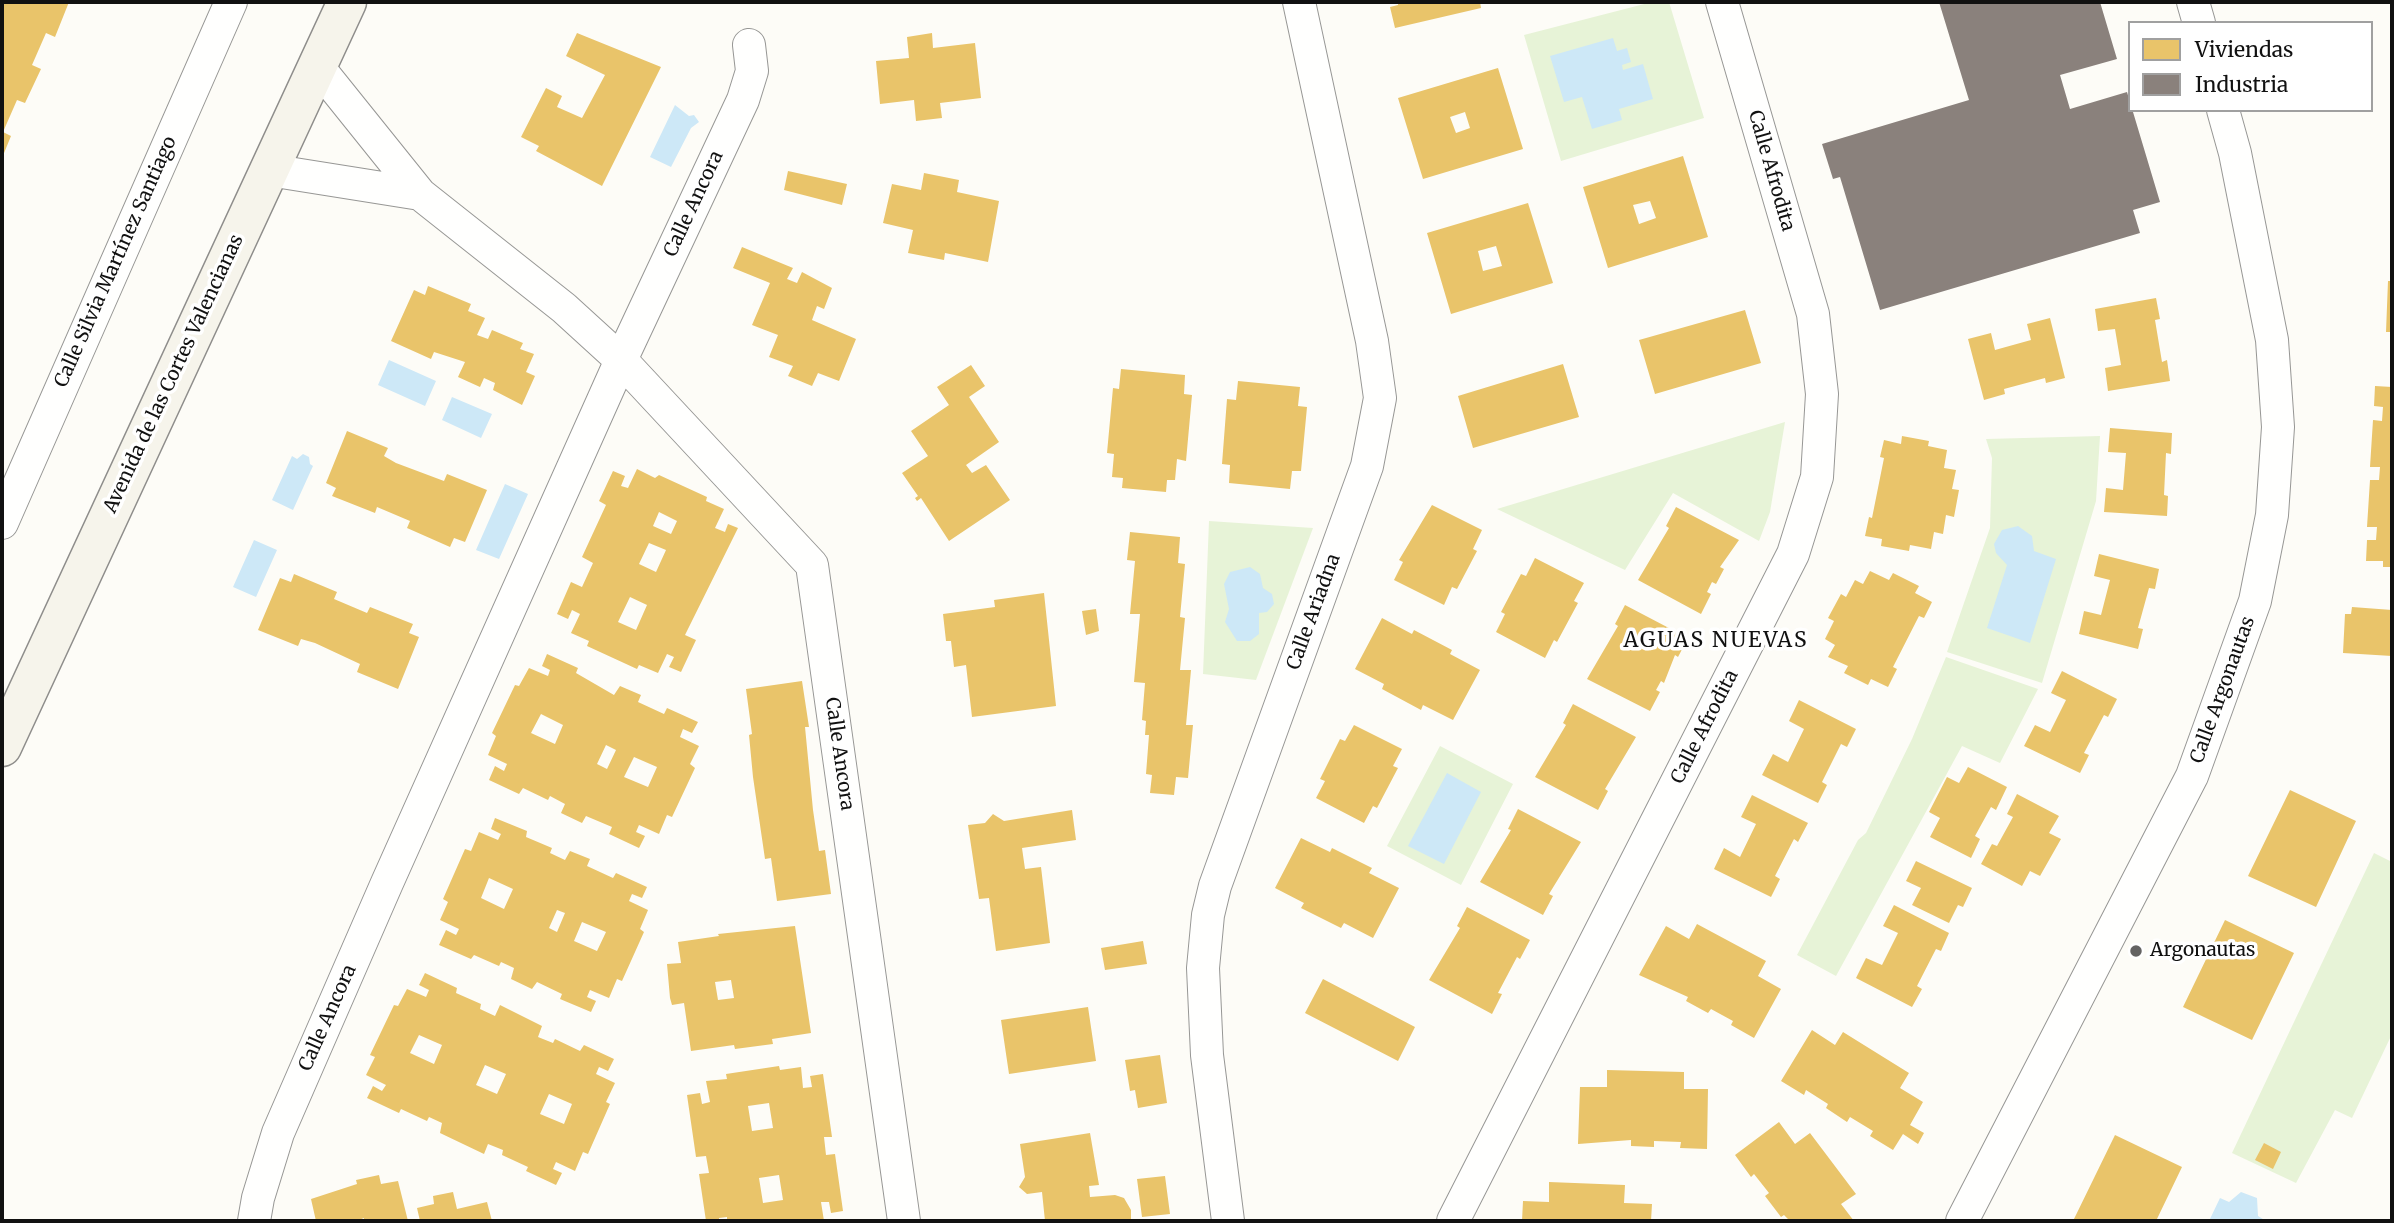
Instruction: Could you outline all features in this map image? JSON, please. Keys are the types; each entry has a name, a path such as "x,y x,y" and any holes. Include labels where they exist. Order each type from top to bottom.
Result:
{"main road":[{"name":"Avenida de las Cortes Valencianas","path":"2,747 347,2"}],"street":[{"name":"Calle Silvia Martínez Santiago","path":"2,523 231,2"},
{"name":"Calle Ariadna","path":"1228,1221 1207,1055 1203,968 1208,915 1215,886 1367,466 1380,398 1372,341 1299,2"},
{"name":"Calle Afrodita","path":"1454,1221 1793,554 1817,477 1822,394 1813,314 1722,2"},
{"path":"2193,2 2198,21"},
{"name":"Calle Ancora","path":"254,1221 258,1198 278,1133 621,360 747,91 752,71 749,45"},
{"name":"Calle Ancora","path":"317,67 420,194 564,308 621,360 812,565 904,1221"},
{"name":"Calle Argonautas","path":"1962,1221 2192,776 2255,601 2272,515 2278,427 2272,340 2235,153 2224,112"},
{"name":"Calle Ancora","path":"269,170 420,194"}],"green space":[{"path":"1652,2 1669,2 1704,118 1561,161 1524,35"},
{"path":"1785,422 1770,512 1759,541 1673,493 1625,570 1497,509"},
{"path":"2100,436 2096,501 2042,683 1947,652 1990,528 1992,458 1986,439"},
{"path":"1209,521 1313,528 1256,680 1203,674"},
{"path":"1946,657 2038,689 2000,763 1962,746 1836,976 1797,955 1858,840 1866,833 1912,739"},
{"path":"1440,746 1513,784 1461,885 1387,846"},
{"path":"2374,853 2392,862 2392,1034 2352,1118 2335,1110 2296,1183 2232,1153"}],"water":[{"path":"1613,38 1617,51 1627,48 1631,62 1622,65 1623,70 1643,64 1653,99 1619,109 1622,120 1592,129 1582,97 1564,102 1550,56"},
{"path":"675,105 689,116 694,115 699,122 691,128 671,167 650,157"},
{"path":"389,360 436,381 425,406 378,385"},
{"path":"452,397 492,414 481,438 442,420"},
{"path":"303,454 309,457 313,466 293,510 272,500 292,456 297,459"},
{"path":"505,484 528,494 499,559 476,550"},
{"path":"2018,526 2032,536 2034,551 2056,559 2030,643 1987,628 2007,565 1996,553 1994,544 2002,530"},
{"path":"254,540 277,550 256,597 233,587"},
{"path":"1250,567 1260,574 1263,588 1272,594 1274,604 1267,612 1259,613 1259,634 1250,641 1237,641 1225,622 1229,609 1224,584 1230,572"},
{"path":"1447,773 1481,792 1444,864 1408,846"},
{"path":"2241,1192 2257,1198 2258,1216 2266,1221 2209,1221 2220,1198 2229,1202"}],"building: Viviendas":[{"path":"2,2 69,2 55,37 46,33 32,65 41,69 25,103 17,100 3,132 11,136 2,158"},
{"path":"1398,2 1480,2 1481,8 1395,28 1390,7 1398,5"},
{"path":"577,33 661,67 602,186 536,151 539,146 521,137 546,88 562,96 557,107 582,118 605,75 566,56"},
{"path":"932,33 933,48 975,43 981,98 940,103 942,118 916,121 914,100 880,104 876,61 909,58 907,37"},
{"path":"1498,68 1523,149 1423,179 1398,98","holes":["1465,112 1470,128 1456,133 1450,117"]},
{"path":"1683,156 1708,237 1608,268 1583,187","holes":["1650,201 1656,218 1639,224 1633,205"]},
{"path":"788,171 847,184 842,205 784,190"},
{"path":"924,173 959,180 957,192 999,201 988,262 945,253 944,260 908,253 913,230 883,223 892,184 921,190"},
{"path":"1528,203 1553,283 1451,314 1427,233","holes":["1496,246 1502,266 1483,271 1478,251"]},
{"path":"742,247 793,268 787,279 797,283 802,272 832,288 824,309 817,306 812,320 856,339 839,381 818,373 812,386 788,376 793,366 769,357 778,335 752,325 770,283 733,268"},
{"path":"2388,281 2392,281 2392,332 2386,332"},
{"path":"428,286 471,304 468,311 485,318 477,335 488,339 492,330 523,343 520,349 534,354 526,372 535,376 522,405 493,390 495,383 484,378 480,387 458,377 465,362 434,352 431,359 391,341 414,290 425,295"},
{"path":"2156,298 2160,319 2155,320 2162,362 2167,360 2170,381 2108,391 2105,368 2121,365 2115,329 2098,331 2095,309"},
{"path":"1745,310 1761,363 1655,394 1639,340"},
{"path":"2050,318 2065,378 2046,383 2045,378 2004,389 2005,394 1984,400 1968,339 1991,333 1995,350 2031,340 2027,324"},
{"path":"1563,364 1579,417 1473,448 1458,396"},
{"path":"971,365 985,386 969,397 999,442 966,465 972,473 986,465 1010,500 949,541 921,498 917,501 915,498 918,496 902,473 928,456 911,431 949,405 937,387"},
{"path":"1121,369 1185,375 1184,394 1192,395 1186,461 1177,459 1175,480 1167,480 1166,492 1122,488 1123,478 1112,477 1114,454 1107,453 1113,388 1119,389"},
{"path":"1238,381 1300,387 1298,406 1307,407 1301,471 1292,471 1290,489 1229,483 1230,465 1222,464 1227,399 1236,400"},
{"path":"2375,386 2392,387 2392,567 2383,567 2383,561 2366,561 2367,540 2376,540 2377,527 2367,527 2370,480 2379,480 2380,467 2370,467 2373,420 2382,421 2383,407 2374,406"},
{"path":"2110,428 2172,433 2171,454 2166,453 2164,495 2168,496 2167,516 2104,512 2106,488 2123,490 2126,453 2108,452"},
{"path":"347,431 388,448 384,456 396,463 444,481 447,474 487,490 465,542 454,538 450,547 407,528 410,521 377,507 375,513 332,496 336,488 326,483"},
{"path":"1902,436 1929,441 1928,446 1947,450 1944,468 1956,470 1952,489 1959,490 1954,517 1946,515 1943,534 1934,532 1931,549 1910,545 1909,551 1881,546 1882,539 1865,536 1869,517 1872,518 1884,458 1880,457 1884,440 1901,444"},
{"path":"637,469 655,478 659,475 707,497 706,501 724,509 715,528 725,532 728,524 738,528 685,635 696,640 681,672 669,667 674,657 667,654 658,673 639,665 637,669 587,646 589,641 571,633 580,614 572,610 568,619 557,614 571,582 582,587 593,563 582,557 606,505 599,501 613,471 625,476 621,486 628,488","holes":["659,512 677,521 671,534 653,526","649,543 666,550 656,572 639,564","630,597 647,605 636,630 618,622"]},
{"path":"1432,505 1482,530 1473,549 1477,551 1457,589 1452,587 1444,605 1394,580 1403,562 1399,560"},
{"path":"1676,507 1739,540 1720,567 1724,569 1716,584 1712,582 1707,592 1711,594 1701,614 1638,580 1669,528 1666,526"},
{"path":"1130,532 1180,537 1178,563 1185,564 1180,617 1185,618 1180,670 1191,670 1186,725 1193,725 1188,778 1176,777 1174,795 1150,793 1152,775 1146,774 1149,735 1145,735 1146,721 1142,720 1145,683 1134,682 1140,614 1130,614 1135,561 1127,560"},
{"path":"2099,554 2159,569 2155,589 2149,588 2138,628 2143,629 2138,649 2079,634 2084,611 2101,615 2110,580 2094,576"},
{"path":"1535,558 1584,583 1574,601 1578,603 1545,658 1496,632 1505,614 1501,612 1521,574 1526,576"},
{"path":"1870,571 1889,580 1893,573 1919,586 1915,593 1932,602 1924,618 1919,616 1893,667 1897,669 1888,687 1871,679 1868,685 1844,673 1848,666 1828,657 1835,645 1825,639 1834,621 1828,618 1841,594 1846,597 1855,580 1863,584"},
{"path":"294,574 337,592 334,599 367,613 370,607 413,624 409,633 419,637 398,689 357,672 360,664 315,643 301,639 298,646 258,630 280,578 291,582"},
{"path":"1044,593 1056,706 972,717 966,665 954,667 951,641 946,641 943,614 995,607 994,600"},
{"path":"1625,605 1688,638 1678,657 1675,655 1664,683 1661,681 1656,690 1660,692 1650,711 1587,679 1618,626 1615,624"},
{"path":"2352,607 2392,610 2392,656 2343,653 2345,614 2351,614"},
{"path":"1096,609 1099,631 1086,635 1082,611"},
{"path":"1382,618 1412,634 1414,630 1452,650 1450,654 1480,670 1453,720 1423,705 1421,710 1382,689 1384,684 1355,669"},
{"path":"547,654 578,668 576,673 614,695 620,686 641,695 638,702 664,714 667,708 698,722 692,733 683,729 680,737 699,746 690,764 695,768 672,817 667,815 659,834 639,825 636,832 645,836 639,848 609,834 612,827 586,816 582,823 561,813 565,804 550,796 548,800 523,788 519,794 489,780 495,766 504,771 507,764 488,755 496,736 492,733 515,685 519,686 529,668 548,676 550,670 542,666","holes":["541,714 563,725 555,744 531,733","606,745 616,750 607,769 597,764","634,757 657,767 648,787 624,777"]},
{"path":"2062,671 2117,699 2108,717 2104,715 2084,753 2089,755 2080,773 2024,746 2035,725 2050,732 2066,700 2051,693"},
{"path":"802,681 809,727 805,727 813,810 819,851 825,850 831,894 777,901 771,858 765,859 753,777 749,735 752,734 746,689"},
{"path":"1799,700 1856,729 1847,747 1841,744 1822,782 1827,785 1818,803 1762,775 1773,754 1788,762 1804,729 1789,721"},
{"path":"1573,704 1636,737 1605,789 1608,791 1598,810 1535,777 1566,725 1563,723"},
{"path":"1354,725 1402,749 1393,766 1398,768 1377,808 1373,806 1364,823 1316,798 1325,781 1320,779 1340,739 1345,741"},
{"path":"1968,767 2007,787 1996,810 1991,807 1975,836 1980,839 1971,858 1930,837 1940,818 1929,812 1947,777 1959,783"},
{"path":"2290,790 2356,821 2316,907 2248,876"},
{"path":"2017,794 2059,816 2049,833 2061,839 2040,876 2030,871 2022,886 1981,864 1992,844 1997,846 2013,817 2007,814"},
{"path":"1752,795 1808,823 1798,842 1794,839 1775,876 1780,879 1771,897 1714,869 1724,848 1740,857 1756,824 1741,817"},
{"path":"1518,809 1581,842 1549,894 1553,896 1543,915 1480,882 1511,830 1508,829"},
{"path":"1072,810 1076,840 1022,848 1025,869 1041,867 1050,943 996,951 989,898 979,899 968,825 985,823 993,814 1004,821"},
{"path":"495,818 527,831 526,837 552,848 550,853 565,860 570,851 590,859 587,866 613,878 616,873 647,887 642,898 632,894 629,901 648,910 640,929 644,932 622,981 617,979 609,998 590,990 587,997 596,1001 591,1012 560,999 562,994 537,982 532,989 511,979 514,968 501,962 499,966 474,955 471,959 439,945 446,930 456,935 459,929 440,920 448,902 443,899 465,849 471,851 479,832 498,840 501,834 491,829","holes":["489,878 513,889 504,909 481,898","557,910 565,913 557,932 549,928","582,922 606,932 597,951 574,941"]},
{"path":"1301,838 1330,852 1332,848 1372,868 1369,873 1399,888 1373,938 1344,923 1341,928 1301,908 1304,903 1275,888"},
{"path":"1916,861 1972,888 1963,907 1958,905 1949,923 1912,905 1921,888 1906,881"},
{"path":"1894,905 1949,933 1941,951 1936,949 1917,986 1922,989 1912,1007 1856,978 1866,958 1882,965 1898,933 1883,926"},
{"path":"1467,907 1530,940 1520,959 1517,957 1498,993 1502,994 1492,1014 1429,980 1460,928 1457,926"},
{"path":"2225,920 2294,953 2252,1040 2183,1007"},
{"path":"1697,924 1766,961 1758,976 1781,989 1754,1038 1731,1025 1733,1021 1711,1009 1708,1013 1686,1001 1688,997 1639,975 1666,926 1689,939"},
{"path":"795,926 811,1033 772,1039 773,1044 735,1049 734,1045 691,1051 684,1003 672,1005 670,998 667,964 681,963 678,942 719,936 718,934","holes":["731,980 734,998 718,1000 715,982"]},
{"path":"1143,941 1147,964 1105,970 1101,948"},
{"path":"425,973 457,988 456,993 481,1004 480,1009 495,1016 500,1005 542,1026 538,1037 553,1043 555,1039 580,1051 584,1045 614,1059 608,1071 599,1067 596,1074 615,1083 606,1102 610,1104 588,1154 583,1152 575,1171 556,1162 553,1169 562,1173 556,1185 526,1171 528,1167 502,1155 503,1150 488,1144 484,1154 440,1133 442,1123 429,1117 427,1121 401,1109 399,1113 367,1098 373,1086 382,1091 386,1085 366,1075 375,1057 370,1055 394,1005 398,1006 407,989 426,997 429,990 419,985","holes":["419,1035 442,1045 434,1064 410,1053","485,1065 506,1074 497,1094 476,1085","549,1094 572,1104 564,1124 540,1114"]},
{"path":"1323,979 1415,1027 1398,1061 1305,1013"},
{"path":"1088,1007 1096,1061 1009,1074 1001,1020"},
{"path":"1812,1030 1835,1045 1843,1032 1909,1073 1900,1088 1923,1102 1910,1125 1924,1133 1918,1144 1903,1134 1893,1150 1870,1136 1873,1131 1850,1117 1847,1122 1826,1108 1828,1104 1806,1090 1804,1095 1781,1081"},
{"path":"1160,1055 1167,1103 1138,1108 1135,1090 1130,1091 1125,1060"},
{"path":"779,1066 780,1070 801,1067 803,1088 812,1087 810,1076 823,1074 832,1137 824,1137 826,1155 835,1154 843,1211 831,1213 829,1202 821,1202 824,1221 727,1221 727,1217 719,1218 719,1221 706,1221 699,1174 709,1173 706,1156 696,1157 687,1095 700,1093 702,1104 710,1102 706,1081 727,1079 726,1074","holes":["769,1103 773,1128 752,1131 748,1106","779,1175 783,1200 763,1203 759,1178"]},
{"path":"1607,1070 1684,1072 1684,1089 1708,1089 1707,1149 1680,1148 1681,1142 1654,1141 1654,1147 1631,1146 1631,1140 1578,1144 1580,1087 1607,1087"},
{"path":"1779,1122 1795,1144 1810,1133 1856,1194 1841,1204 1854,1221 1790,1221 1784,1215 1781,1217 1765,1196 1769,1193 1754,1174 1751,1177 1735,1155"},
{"path":"1090,1133 1099,1185 1089,1186 1090,1197 1115,1195 1124,1198 1131,1210 1131,1219 1045,1221 1042,1192 1027,1194 1019,1187 1025,1177 1020,1144"},
{"path":"2115,1135 2182,1167 2156,1221 2073,1221"},
{"path":"2264,1143 2281,1152 2273,1169 2255,1160"},
{"path":"379,1175 381,1184 398,1181 408,1221 364,1221 364,1218 356,1221 316,1221 311,1199 357,1184 356,1180"},
{"path":"1165,1176 1170,1214 1142,1217 1137,1179"},
{"path":"1549,1182 1625,1185 1624,1203 1652,1204 1651,1221 1522,1221 1523,1201 1549,1202"},
{"path":"453,1192 457,1209 487,1202 492,1221 420,1221 417,1208 434,1204 433,1196"}],"building: Industria":[{"path":"1939,2 2100,2 2117,59 2060,75 2070,109 2127,92 2128,112 2133,112 2160,202 2133,210 2140,233 1880,310 1840,177 1833,179 1822,144 1969,100"}],"place":[{"name":"Argonautas","path":"2136,951"}],"district":[{"name":"AGUAS NUEVAS","path":"1716,641"}]}
